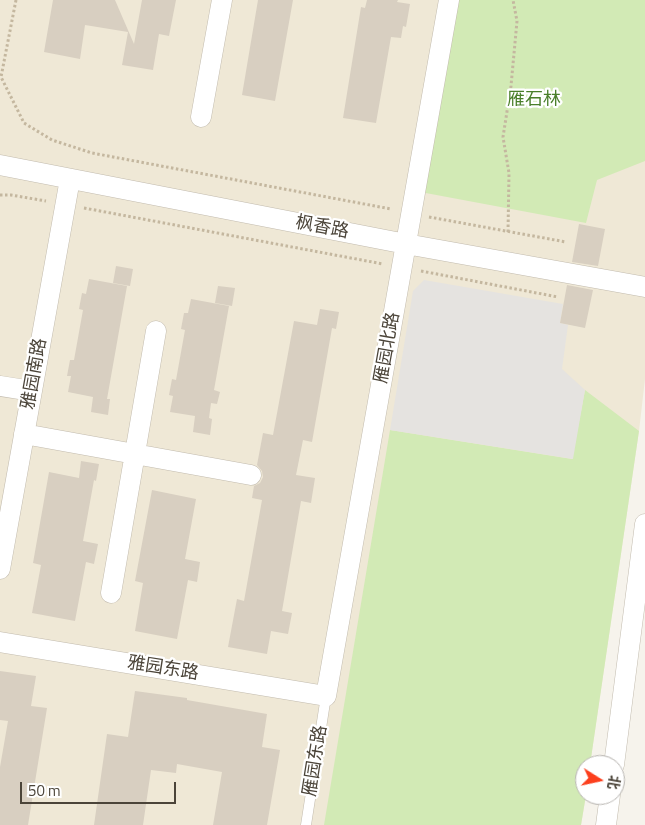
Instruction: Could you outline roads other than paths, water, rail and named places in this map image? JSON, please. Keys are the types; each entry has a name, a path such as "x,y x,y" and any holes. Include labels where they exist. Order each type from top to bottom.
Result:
{"street":[{"path":"201,117 222,0"},
{"name":"雁园北路","path":"326,696 449,0"},
{"name":"枫香路","path":"0,166 406,244 645,287"},
{"name":"雅园南路","path":"0,570 70,179"},
{"path":"112,593 156,331"},
{"path":"0,386 32,391"},
{"path":"24,434 251,475"},
{"path":"615,755 645,524"},
{"name":"雅园东路","path":"0,642 326,696"},
{"path":"606,825 609,805"}],"lane":[{"name":"雁园东路","path":"306,825 326,696"}],"park label":[{"name":"雁石林","path":"534,101"}]}
